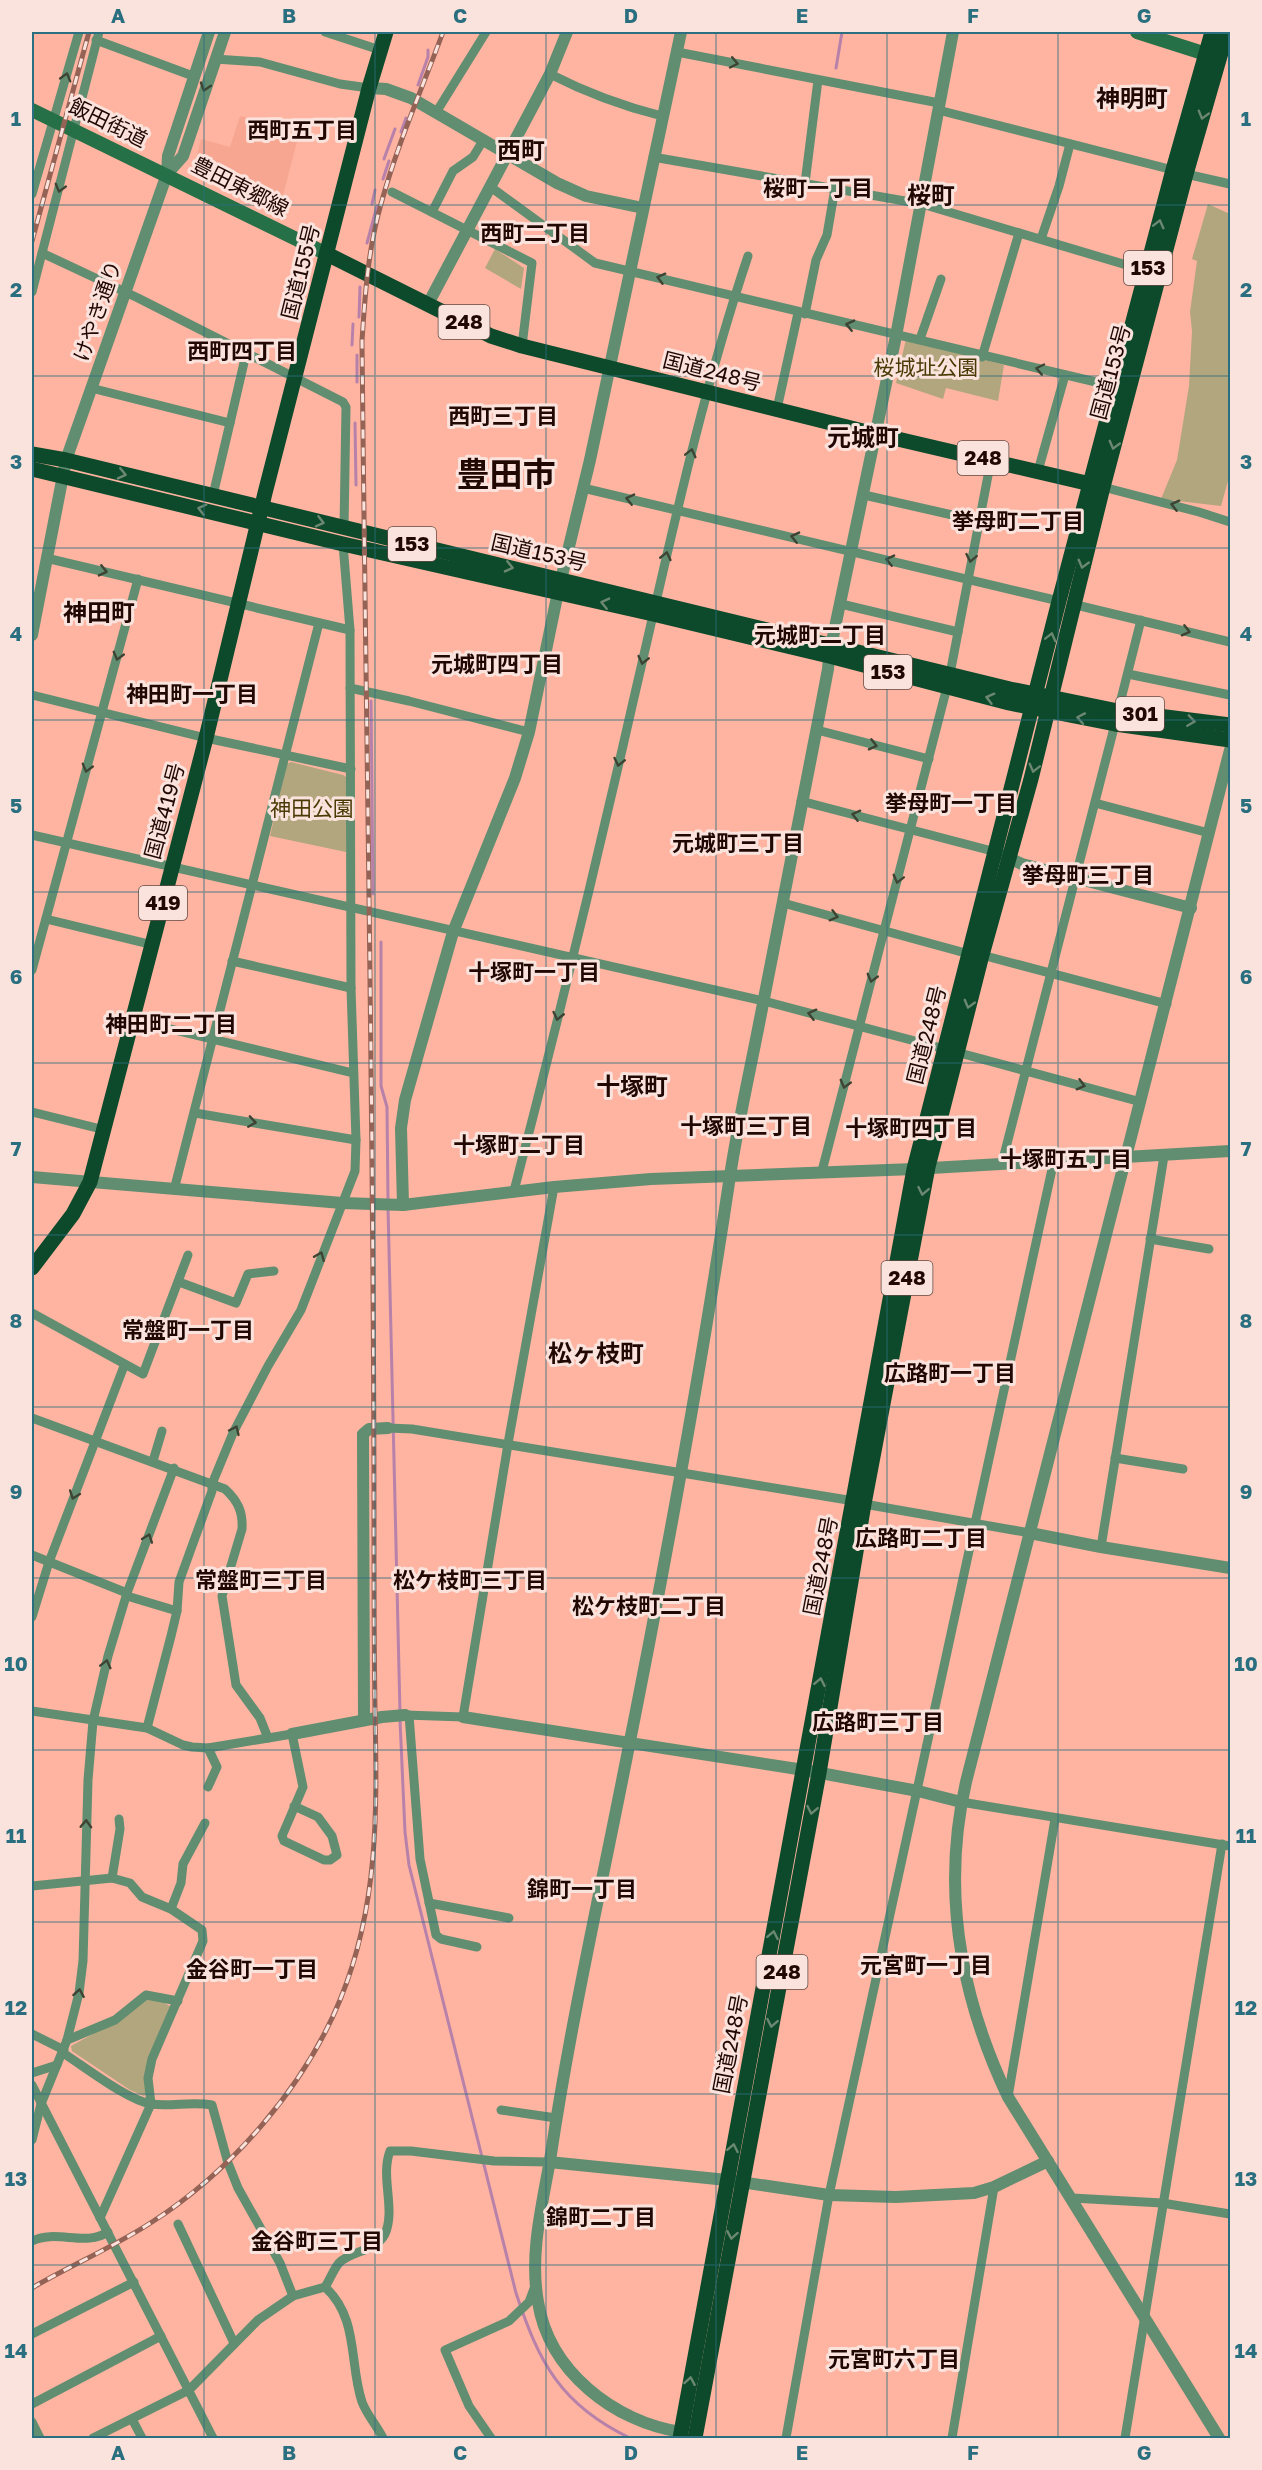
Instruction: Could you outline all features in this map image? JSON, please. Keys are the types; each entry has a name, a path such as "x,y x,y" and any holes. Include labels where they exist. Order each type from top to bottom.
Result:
{"highway":[{"name":"国道155号","path":"259,523 369,88 386,32"},
{"name":"国道153号","path":"1212,32 1218,58"},
{"name":"国道153号","path":"32,454 64,467 259,523 343,544 559,586 1042,703 1096,485 1179,172 1227,32"},
{"name":"国道248号","path":"327,254 491,336 522,346 875,434 1096,485"},
{"name":"国道153号","path":"1096,485 1117,387 1153,273"},
{"name":"国道153号","path":"32,469 64,467 213,495 559,586"},
{"name":"国道419号","path":"32,1268 73,1214 90,1182 153,945 259,523"},
{"name":"国道248号","path":"686,2436 742,2182 811,1772 921,1168 1042,703"},
{"name":"301","path":"1042,703 1230,740"},
{"name":"301","path":"1117,718 1230,725"},
{"name":"国道248号","path":"686,2436 727,2180 811,1772"}],"main road":[{"path":"1137,32 1218,58"},
{"name":"飯田街道","path":"32,110 167,174"},
{"name":"豊田東郷線","path":"167,174 327,254"}],"street":[{"path":"32,193 54,121 75,32"},
{"name":"けやき通り","path":"32,635 64,467 167,174 168,156 209,32"},
{"name":"けやき通り","path":"167,174 183,156 225,32"},
{"path":"325,32 380,50"},
{"path":"437,111 486,32"},
{"path":"428,304 492,188 550,74 567,32"},
{"path":"403,1205 402,1114 453,932 515,778 529,732 681,32"},
{"path":"686,2436 627,2415 602,2401 573,2374 552,2343 543,2323 534,2263 536,2240 556,2118 680,1474 730,1175 801,801 817,730 830,651 864,495 922,204 953,32"},
{"path":"32,292 98,36 193,76"},
{"path":"677,52 939,107 1070,144 1230,184"},
{"path":"214,59 260,62 340,84 386,89 437,111 557,183 586,196 643,208"},
{"path":"550,74 581,90 618,104 662,116"},
{"path":"806,183 818,80"},
{"path":"432,212 453,171 473,157 484,139"},
{"path":"1041,239 1070,144"},
{"path":"653,157 922,204 1153,273"},
{"path":"492,188 595,263 896,336 920,339 982,357 1117,387"},
{"path":"777,409 816,260 827,235 835,188"},
{"path":"392,192 532,263 522,346"},
{"path":"982,357 1019,233"},
{"path":"42,254 125,292 343,402 346,407 344,528"},
{"path":"514,1191 572,959 706,392 748,256"},
{"path":"920,339 941,279"},
{"path":"213,495 246,354"},
{"path":"1038,471 1065,375"},
{"path":"91,388 230,423"},
{"path":"822,1172 949,680 991,460"},
{"path":"1096,485 1230,522"},
{"path":"583,488 852,550 1230,642"},
{"path":"864,495 979,520"},
{"path":"147,1728 177,1611 179,1582 212,1491 212,1484 243,1414 301,1310 355,1171 351,988 350,630 343,544"},
{"path":"46,558 350,630"},
{"path":"32,970 138,579"},
{"path":"841,604 958,632"},
{"path":"1002,1163 1141,620"},
{"path":"174,1190 319,623"},
{"path":"1128,674 1230,696"},
{"path":"350,688 409,700 529,732"},
{"path":"32,695 206,738 351,769"},
{"path":"817,730 929,759"},
{"path":"1219,2439 1008,2097 989,2057 972,2009 959,1947 955,1861 961,1802 1167,1004 1230,750"},
{"path":"801,801 1003,855 1022,864 1191,908"},
{"path":"1095,803 1209,832"},
{"path":"32,835 764,1001 1141,1102"},
{"path":"783,903 1167,1004"},
{"path":"46,919 153,945"},
{"path":"232,961 351,988"},
{"path":"133,1020 353,1073"},
{"path":"32,1112 105,1130"},
{"path":"195,1113 356,1140"},
{"path":"32,1177 342,1203 403,1205 554,1187 730,1175 921,1168 1230,1151"},
{"path":"1101,1547 1164,1156"},
{"path":"786,2439 829,2194 1054,1161"},
{"path":"463,1717 554,1187"},
{"path":"1150,1239 1209,1249"},
{"path":"32,1313 124,1366 143,1374 188,1255"},
{"path":"179,1282 236,1303 248,1274 274,1271"},
{"path":"32,1617 49,1562 124,1366"},
{"path":"32,1418 174,1468 225,1489 240,1510 242,1529 222,1596 236,1685 260,1718 268,1738"},
{"path":"364,1720 363,1434 369,1429 393,1428 509,1445 1230,1568"},
{"path":"153,1461 162,1431"},
{"path":"1115,1458 1183,1469"},
{"path":"32,2140 41,2104 65,2048 79,1993 83,1961 84,1882 93,1721 108,1656 127,1594 174,1468"},
{"path":"32,1555 127,1594 177,1611"},
{"path":"32,1711 147,1728 183,1745 207,1748 382,1717 407,1715 463,1717 811,1772 1055,1819 1226,1845 1162,2203 1125,2439"},
{"path":"407,1715 420,1859 436,1935 441,1939 477,1947"},
{"path":"292,1734 303,1787 294,1806 282,1836 284,1841 324,1860 330,1860 337,1855 332,1836 318,1817 294,1806"},
{"path":"207,1748 217,1767 208,1787"},
{"path":"112,1878 120,1829 119,1819"},
{"path":"1008,2097 1055,1819"},
{"path":"171,1909 181,1882 183,1864 204,1823"},
{"path":"32,1886 112,1878 130,1883 141,1897 171,1909 201,1927 204,1937 149,2069 151,2104 100,2218"},
{"path":"429,1903 509,1918"},
{"path":"65,2048 115,2020 146,1995 178,2001"},
{"path":"32,2034 65,2048 126,2094 151,2104 195,2102 212,2105 228,2163 238,2188 280,2263 293,2296"},
{"path":"32,2073 57,2065"},
{"path":"32,2085 213,2439"},
{"path":"501,2110 556,2118"},
{"path":"93,2439 189,2390 258,2320 293,2296 326,2287 341,2261 381,2241 386,2232 388,2219 386,2168 390,2151 411,2151 494,2161 549,2162 727,2180 829,2194 896,2197 974,2193 994,2187 1048,2161"},
{"path":"952,2439 994,2187"},
{"path":"1072,2198 1162,2203 1230,2214"},
{"path":"178,2224 234,2343"},
{"path":"32,2241 47,2235 99,2238 108,2232"},
{"path":"32,2334 134,2282"},
{"path":"491,2439 469,2406 445,2350 509,2321 527,2304 536,2284"},
{"path":"326,2287 344,2311 362,2401 383,2439"},
{"path":"32,2404 161,2337"},
{"path":"132,2419 142,2439"},
{"path":"32,2422 40,2439"}],"shaded area":[{"path":"240,116 300,130 279,211 255,204 192,175 201,139 230,147"}],"green space":[{"path":"1208,204 1230,214 1230,474 1221,506 1161,499 1177,460 1189,386 1192,331 1190,312 1197,261 1192,259"},
{"path":"495,249 524,268 521,289 485,268"},
{"name":"桜城址公園","path":"906,339 1004,365 998,401 946,388 943,399 896,383"},
{"name":"神田公園","path":"291,762 346,777 348,806 346,852 270,836 287,764"},
{"path":"145,1997 164,2001 172,2007 145,2071 146,2094 144,2096 130,2090 72,2051 71,2046 113,2023"}],"waterway":[{"path":"836,68 842,32"},
{"path":"418,85 428,57 428,50"},
{"path":"401,132 406,118"},
{"path":"384,159 395,129"},
{"path":"383,179 389,161"},
{"path":"372,204 375,190"},
{"path":"367,243 377,206"},
{"path":"359,317 360,287"},
{"path":"352,345 353,324"},
{"path":"357,355 357,382"},
{"path":"355,423 356,485"},
{"path":"371,701 373,894"},
{"path":"381,942 381,1086 387,1107 388,1200"},
{"path":"388,1207 400,1713"},
{"path":"400,1720 405,1832 409,1865 516,2293 534,2341 556,2379 586,2411 630,2438"}],"railway":[{"path":"32,241 89,32"},
{"path":"32,2288 152,2222 210,2178 262,2125 307,2065 325,2033 353,1964 369,1893 376,1785 373,1225 362,341 370,255 381,204 402,139 443,32"}],"district":[{"name":"神明町","path":"1132,99"},
{"name":"西町五丁目","path":"302,130"},
{"name":"西町","path":"521,151"},
{"name":"桜町一丁目","path":"818,188"},
{"name":"桜町","path":"931,196"},
{"name":"西町二丁目","path":"535,233"},
{"name":"西町四丁目","path":"242,351"},
{"name":"西町三丁目","path":"503,416"},
{"name":"元城町","path":"863,438"},
{"name":"豊田市","path":"506,474"},
{"name":"挙母町二丁目","path":"1018,521"},
{"name":"神田町","path":"99,613"},
{"name":"元城町二丁目","path":"820,635"},
{"name":"元城町四丁目","path":"497,664"},
{"name":"神田町一丁目","path":"192,694"},
{"name":"挙母町一丁目","path":"951,803"},
{"name":"元城町三丁目","path":"738,843"},
{"name":"挙母町三丁目","path":"1088,875"},
{"name":"十塚町一丁目","path":"534,972"},
{"name":"神田町二丁目","path":"171,1024"},
{"name":"十塚町","path":"632,1087"},
{"name":"十塚町三丁目","path":"746,1126"},
{"name":"十塚町四丁目","path":"911,1128"},
{"name":"十塚町二丁目","path":"519,1145"},
{"name":"十塚町五丁目","path":"1066,1159"},
{"name":"常盤町一丁目","path":"188,1330"},
{"name":"松ヶ枝町","path":"596,1354"},
{"name":"広路町一丁目","path":"950,1373"},
{"name":"広路町二丁目","path":"921,1538"},
{"name":"常盤町三丁目","path":"261,1580"},
{"name":"松ケ枝町三丁目","path":"470,1580"},
{"name":"松ケ枝町二丁目","path":"649,1606"},
{"name":"広路町三丁目","path":"878,1722"},
{"name":"錦町一丁目","path":"582,1889"},
{"name":"元宮町一丁目","path":"926,1965"},
{"name":"金谷町一丁目","path":"252,1969"},
{"name":"錦町二丁目","path":"601,2217"},
{"name":"金谷町三丁目","path":"317,2241"},
{"name":"元宮町六丁目","path":"894,2359"}]}
